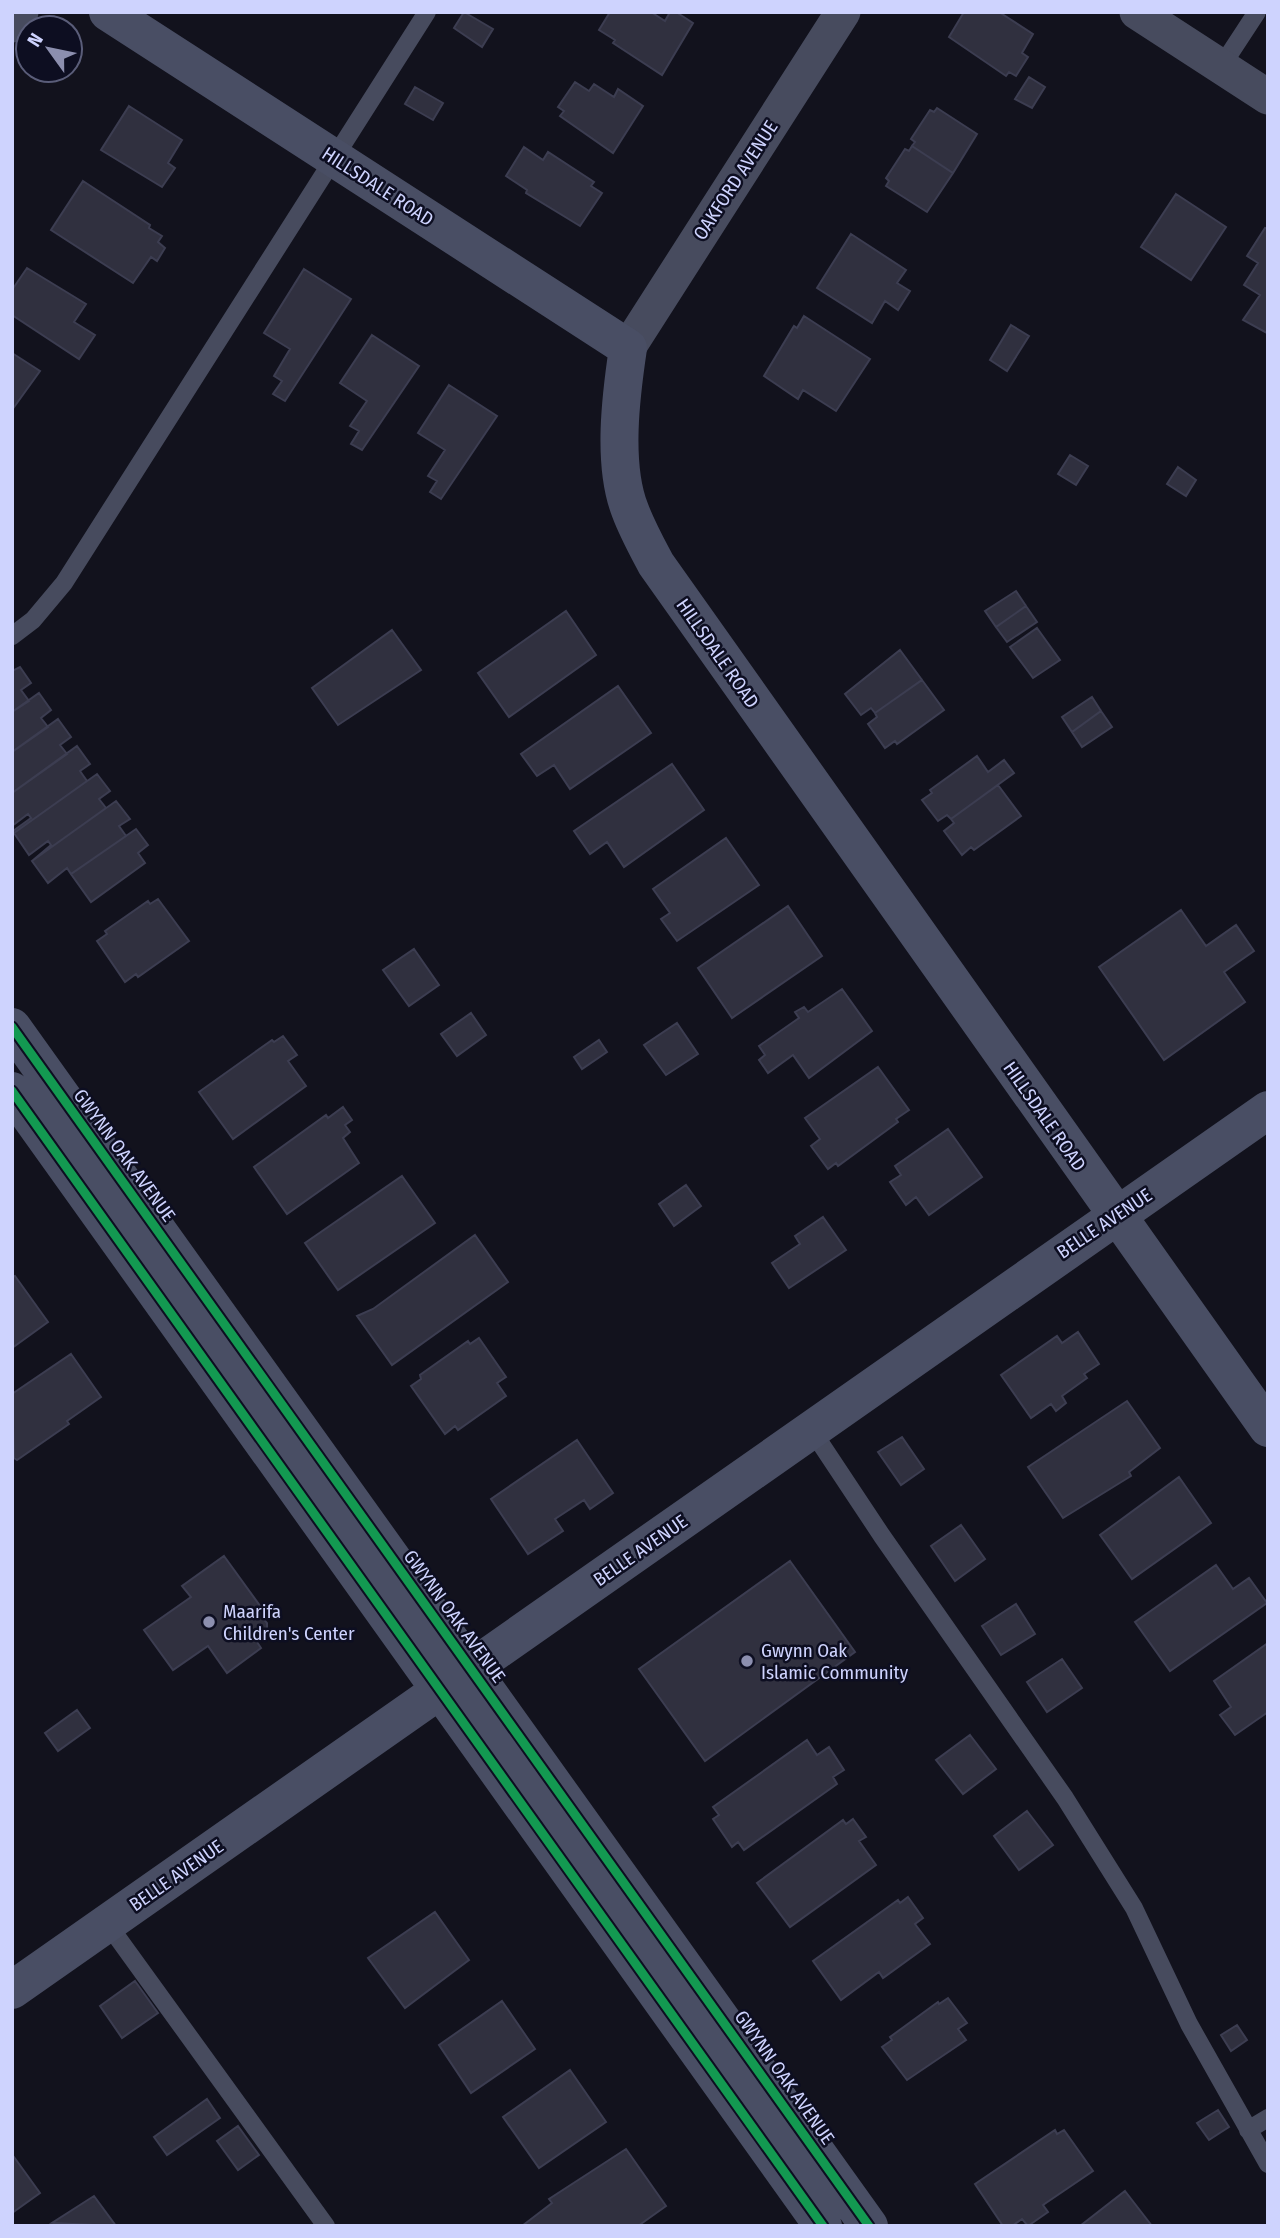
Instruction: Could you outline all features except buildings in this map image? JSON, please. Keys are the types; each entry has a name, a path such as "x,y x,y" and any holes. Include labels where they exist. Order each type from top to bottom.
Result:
{"street":[{"path":"12,25 20,12"},
{"name":"HILLSDALE ROAD","path":"108,12 628,348 620,402 621,456 629,508 656,564 1268,1428"},
{"name":"OAKFORD AVENUE","path":"628,348 843,12"},
{"path":"1136,12 1268,97"},
{"name":"GWYNN OAK AVENUE","path":"12,1027 869,2226"},
{"path":"12,1091 822,2226"},
{"name":"BELLE AVENUE","path":"12,1990 1268,1110"}],"lane":[{"path":"12,636 33,620 64,583 427,12"},
{"path":"1221,67 1256,12"},
{"path":"811,1429 1066,1798 1134,1908 1189,2024 1268,2164"},
{"path":"107,1923 326,2226"},
{"path":"1248,2130 1268,2118"}],"cycle path":[{"path":"12,1027 869,2226"},
{"path":"12,1091 823,2226"}],"place":[{"name":"Maarifa Children's Center","path":"209,1622"},
{"name":"Gwynn Oak Islamic Community","path":"747,1661"}]}
